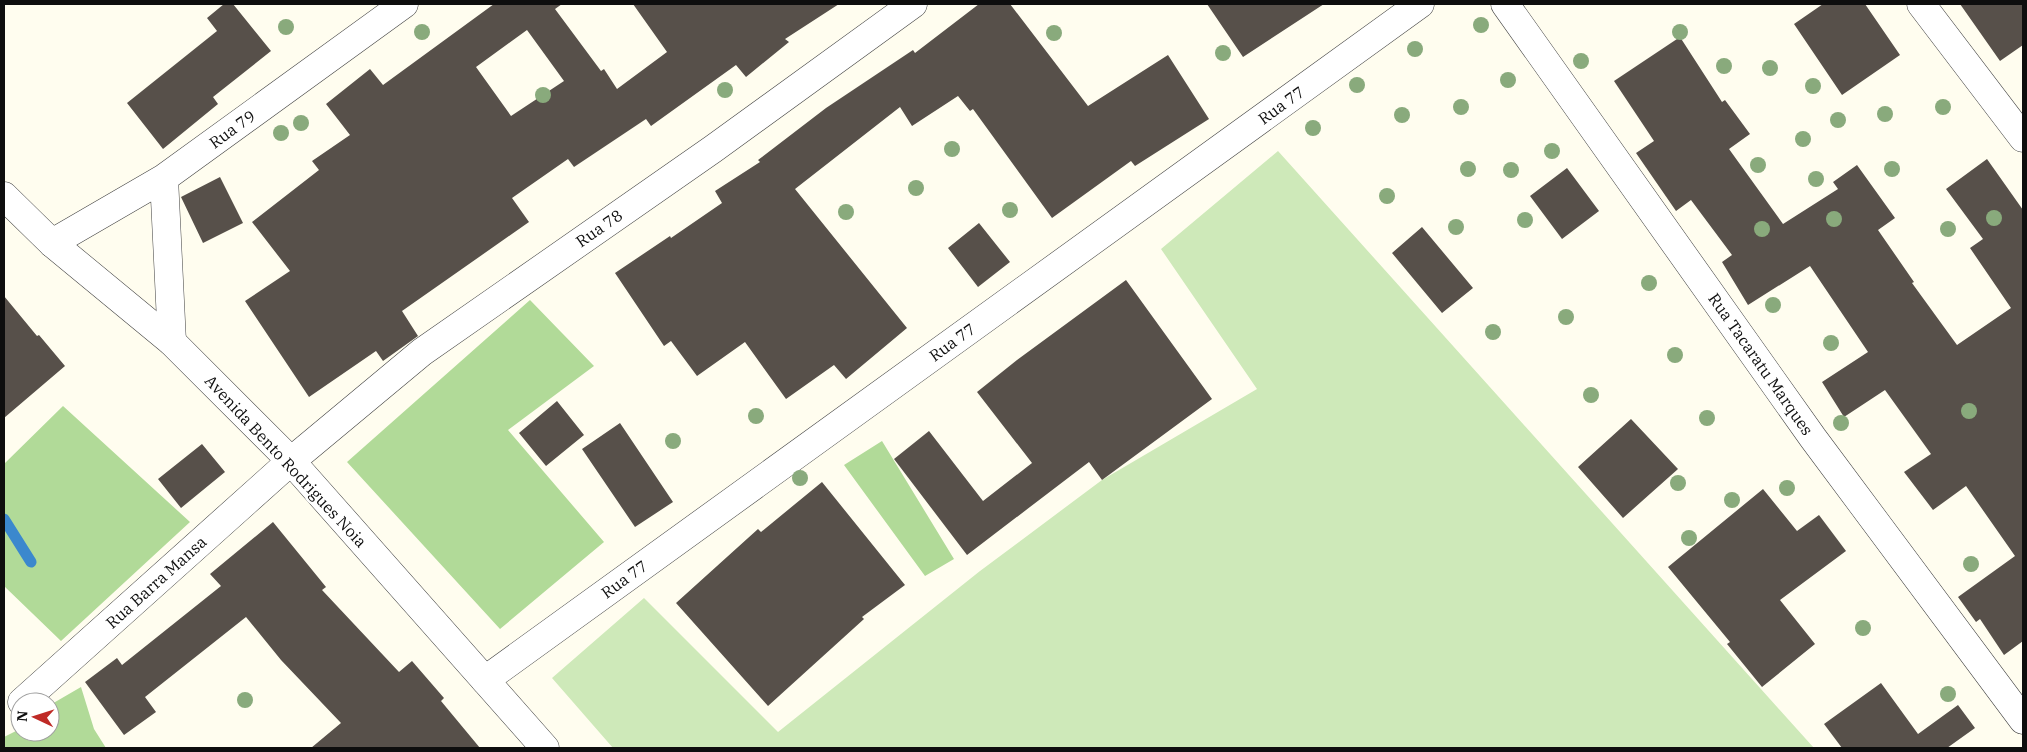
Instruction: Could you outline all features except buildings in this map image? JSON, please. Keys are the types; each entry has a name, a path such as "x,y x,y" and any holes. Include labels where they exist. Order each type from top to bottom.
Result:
{"street":[{"name":"Rua 79","path":"52,243 164,178 404,4"},
{"name":"Rua 78","path":"291,461 422,352 713,148 913,4"},
{"name":"Rua 77","path":"485,680 1420,4"},
{"name":"Rua Tacaratu Marques","path":"1505,4 1813,438 2023,720"},
{"path":"1921,4 2023,138"},
{"path":"164,178 172,342"},
{"name":"Avenida Bento Rodrigues Noia","path":"4,196 52,243 172,342 291,461 545,748"},
{"name":"Rua Barra Mansa","path":"33,692 291,461"}],"green space":[{"path":"1278,151 1814,748 613,748 552,678 644,598 778,732 980,571 1102,480 1257,389 1161,249"},
{"path":"530,300 594,366 508,430 604,542 500,629 347,462"},
{"path":"63,406 190,522 61,641 4,586 4,464"},
{"path":"882,441 954,559 925,576 844,465"},
{"path":"81,687 94,729 106,748 4,748 4,737 10,734 10,742 60,742 60,699"}],"waterway":[{"path":"4,519 31,562"}]}
